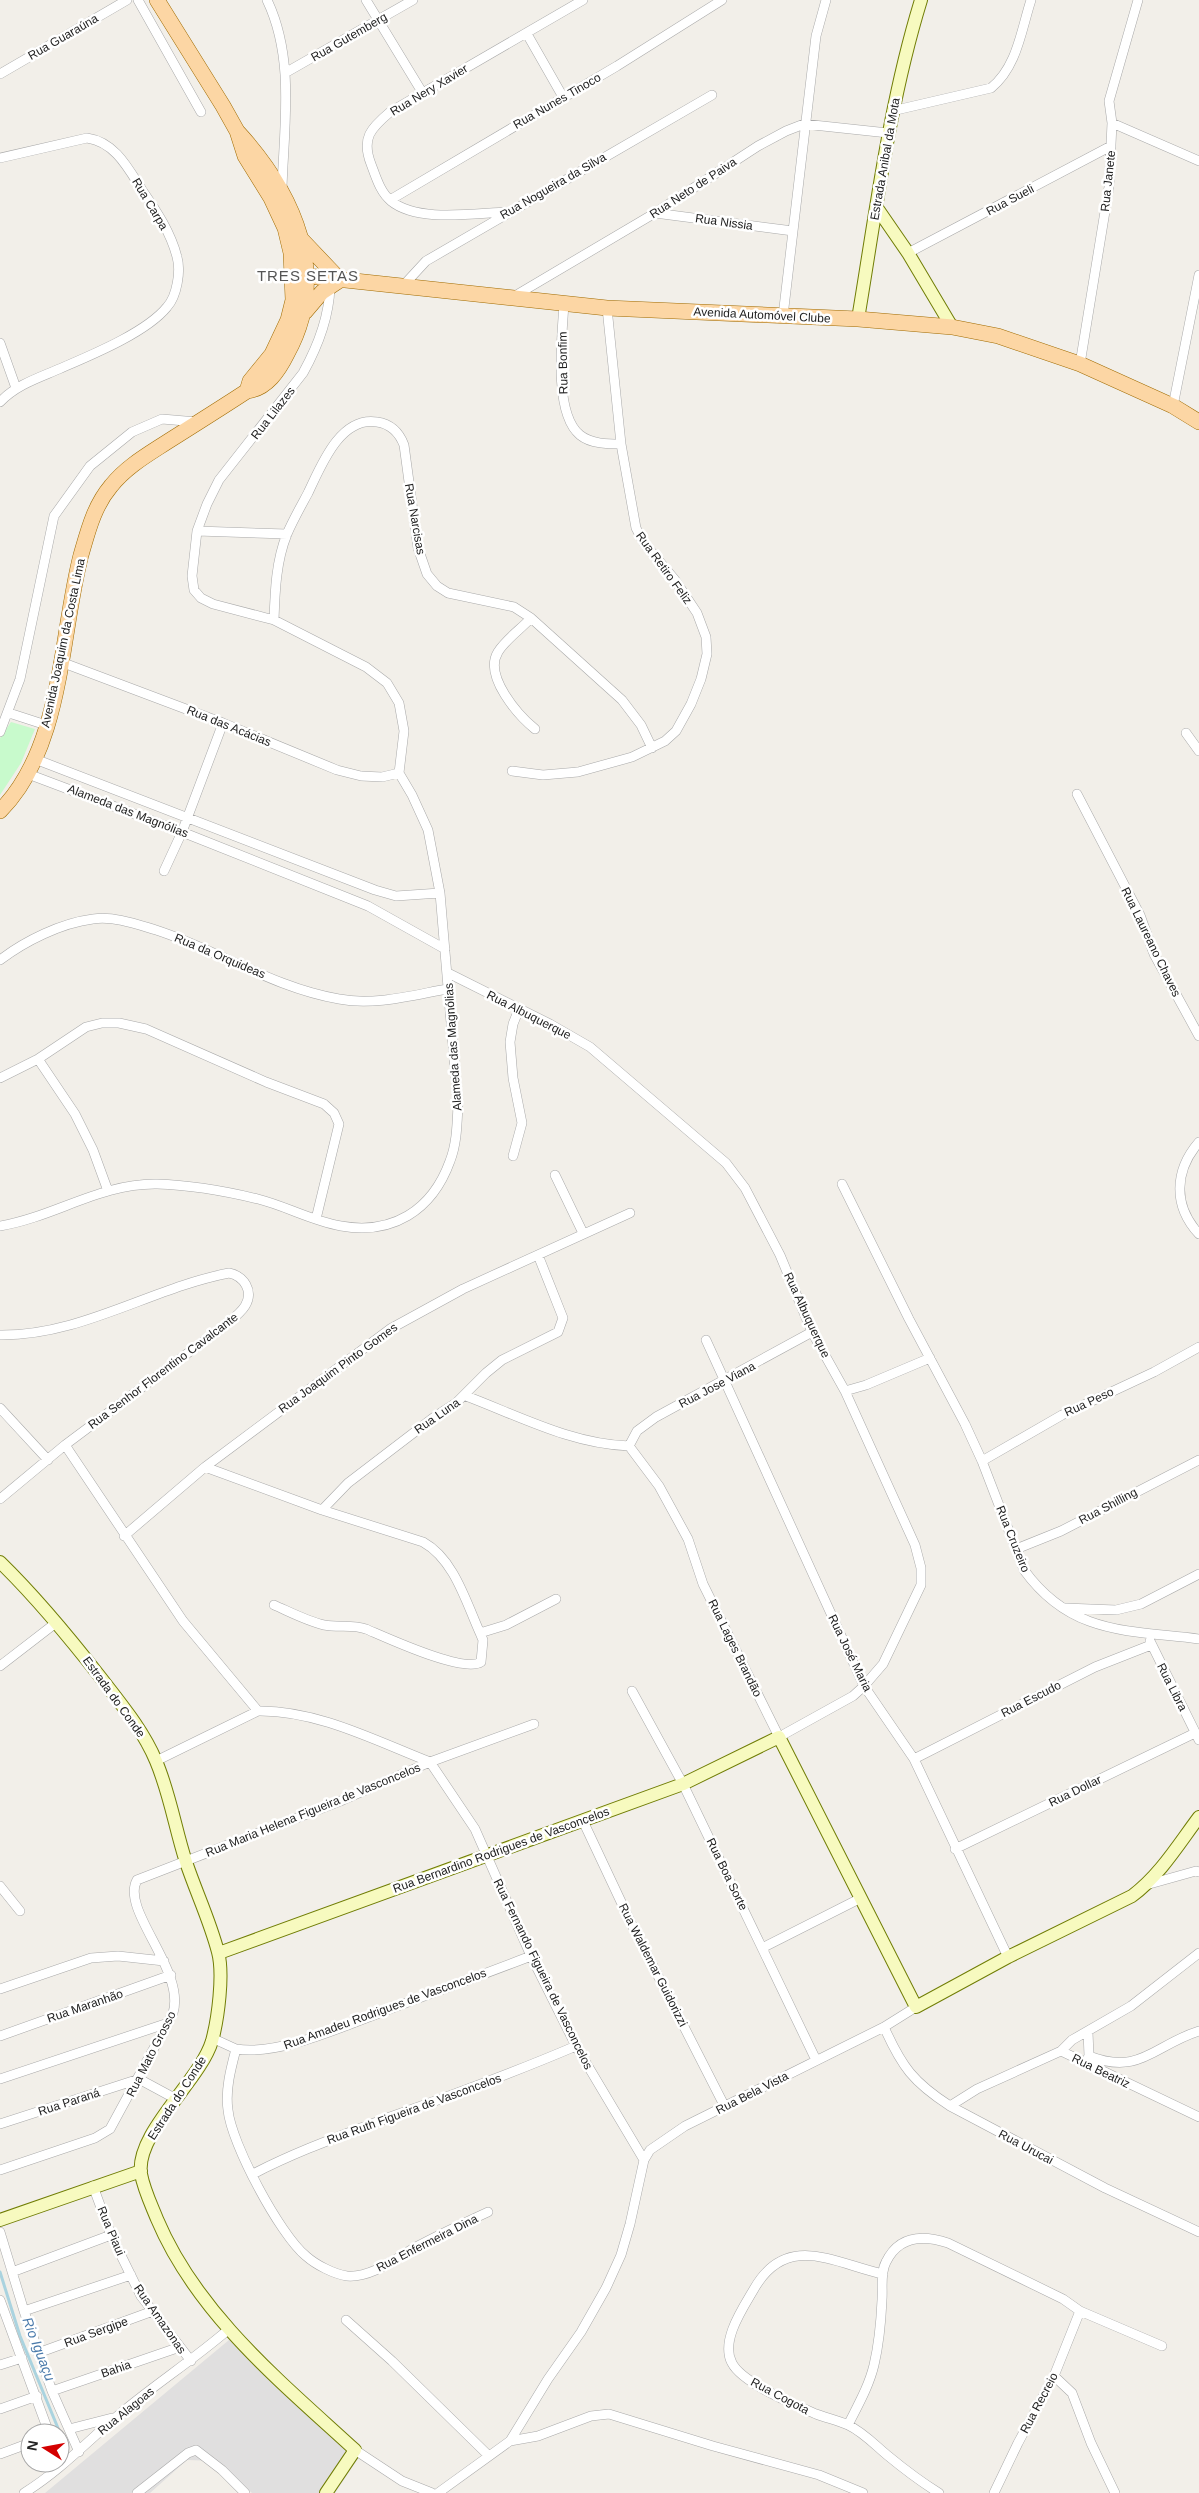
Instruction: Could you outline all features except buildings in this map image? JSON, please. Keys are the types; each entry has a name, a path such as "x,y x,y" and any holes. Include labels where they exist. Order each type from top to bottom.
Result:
{"main road":[{"name":"Avenida Joaquim da Costa Lima","path":"0,811 12,799 28,774 46,725 61,662 71,593 89,525 97,507 110,486 127,468 247,391 256,390 261,387 280,368 295,340 304,313 308,276 302,240 282,191 265,164 237,131 157,0"},
{"name":"Avenida Joaquim da Costa Lima","path":"237,131 245,156 271,198 285,228 291,253 292,300 288,320 272,354 250,381 247,391"},
{"path":"302,240 335,283 312,301 304,313"},
{"path":"291,253 308,276 292,300"},
{"name":"Avenida Automóvel Clube","path":"308,276 335,283 402,287 607,308 858,320 952,327 998,336 1080,364 1174,406 1199,422"}],"street":[{"name":"Rua Guaraúna","path":"0,74 127,0"},
{"path":"138,0 201,112"},
{"path":"267,0 277,21 285,73 282,191"},
{"path":"366,0 422,92"},
{"name":"Rua Gutemberg","path":"285,73 413,0"},
{"name":"Rua Nery Xavier","path":"390,200 380,186 367,153 368,137 375,125 390,112 422,92 584,0"},
{"name":"Rua Nunes Tinoco","path":"390,200 617,66 722,0"},
{"path":"783,316 804,124 816,36 826,0"},
{"name":"Estrada Anibal da Mota","path":"858,320 892,111 907,47 921,0"},
{"path":"892,111 991,88 1004,78 1011,64 1031,0"},
{"name":"Rua Janete","path":"1080,364 1109,187 1112,123 1109,101 1138,0"},
{"path":"527,34 563,97"},
{"path":"167,49 180,37"},
{"name":"Rua Nogueira da Silva","path":"402,287 426,260 712,95"},
{"path":"1112,123 1199,161"},
{"path":"804,124 888,133"},
{"name":"Rua Neto de Paiva","path":"510,298 655,212 758,146 804,124"},
{"name":"Rua Carpa","path":"0,158 87,138 98,140 108,145 131,173 164,225 177,257 178,271 174,293 167,307 151,322 106,347 16,388 0,402"},
{"name":"Rua Sueli","path":"908,253 1111,146"},
{"path":"390,200 406,209 423,214 508,212"},
{"path":"877,208 908,253 952,327"},
{"name":"Rua Nissia","path":"655,212 793,231"},
{"path":"1174,406 1199,275"},
{"name":"Rua Lilazes","path":"274,620 214,604 201,598 194,590 192,576 197,531 219,480 303,373 314,353 326,320 335,283"},
{"name":"Rua Bonfim","path":"564,304 562,377 567,414 573,427 581,436 596,442 621,444"},
{"name":"Rua Retiro Feliz","path":"512,771 543,775 564,774 632,757 652,748 676,731 691,704 707,654 706,637 697,613 675,580 644,543 636,528 621,444 607,308"},
{"path":"0,343 16,388"},
{"path":"0,732 9,713 20,679 54,516 90,466 132,432 162,419 198,422"},
{"name":"Rua Narcisas","path":"274,620 276,580 287,534 328,454 345,432 358,424 369,421 383,423 396,430 404,445 418,548 427,574 437,586 448,593 514,607 531,618 622,700 641,725 652,748"},
{"path":"197,531 287,534"},
{"path":"531,618 498,652 494,668 504,693 519,716 535,729"},
{"path":"274,620 366,667 387,683 399,703 404,731 399,773"},
{"name":"Rua das Acácias","path":"61,662 223,723 337,770 361,776 382,777 399,773"},
{"path":"9,713 46,725"},
{"path":"164,871 188,818 223,723"},
{"path":"1186,733 1199,751"},
{"name":"Alameda das Magnólias","path":"35,759 386,894 409,896 440,893"},
{"name":"Alameda das Magnólias","path":"0,1226 30,1219 108,1191 136,1184 209,1190 259,1199 316,1219 361,1229 399,1222 421,1207 438,1184 450,1161 456,1135 458,1105 440,893 428,830 412,795 399,773"},
{"name":"Alameda das Magnólias","path":"28,774 273,867 368,906 446,948"},
{"name":"Rua Laureano Chaves","path":"1077,794 1140,915 1154,954 1199,1036"},
{"path":"273,867 278,853"},
{"name":"Rua da Orquideas","path":"0,960 42,936 72,924 93,919 112,919 184,939 280,982 306,992 340,1000 378,1000 447,989"},
{"name":"Rua Albuquerque","path":"448,973 550,1024 590,1047 726,1163 745,1188 780,1255 812,1332 845,1391 915,1545 922,1568 920,1585 906,1619 882,1664 853,1696 779,1737"},
{"path":"513,1156 522,1123 513,1078 510,1042 519,1009"},
{"path":"0,1078 38,1059 86,1027 102,1023 120,1023 146,1029 266,1082 324,1104 334,1113 339,1124 316,1219"},
{"path":"38,1059 75,1114 93,1150 108,1191"},
{"path":"1199,1142 1188,1154 1182,1167 1179,1189 1181,1206 1189,1223 1199,1234"},
{"path":"555,1175 583,1233"},
{"name":"Rua Cruzeiro","path":"842,1184 982,1461 1024,1570 1033,1582 1062,1608 1087,1622 1113,1629 1199,1639"},
{"name":"Rua Joaquim Pinto Gomes","path":"124,1536 205,1467 390,1329 463,1289 630,1213"},
{"name":"Rua Luna","path":"322,1510 348,1483 433,1418 466,1396 486,1373 502,1360 558,1332 563,1318 538,1255"},
{"name":"Rua Senhor Florentino Cavalcante","path":"0,1335 48,1332 215,1275 228,1273 243,1280 248,1288 246,1306 239,1313 65,1445 0,1499"},
{"name":"Rua Jose Viana","path":"629,1446 643,1425 812,1332"},
{"name":"Rua José Maria","path":"706,1340 864,1686 914,1759 955,1849 1008,1957"},
{"name":"Rua Peso","path":"982,1461 1062,1415 1154,1372 1199,1347"},
{"path":"845,1391 866,1385 930,1358"},
{"path":"466,1396 568,1436 604,1445 629,1446"},
{"path":"0,1408 48,1460"},
{"path":"65,1445 124,1536 183,1621 258,1711 156,1761"},
{"name":"Rua Lages Brandão","path":"629,1446 659,1486 688,1540 703,1584 859,1899 916,2008"},
{"name":"Rua Shilling","path":"1016,1549 1061,1531 1199,1460"},
{"path":"205,1467 322,1510 432,1546 449,1567 480,1633 483,1655 481,1662 474,1665 405,1646 353,1626 325,1625 274,1605"},
{"name":"Estrada do Conde","path":"0,1562 57,1622 131,1717 156,1761 167,1792 186,1861 219,1954 218,2002 212,2038 199,2068 151,2136 144,2154 141,2171 146,2194 183,2270 229,2329 354,2450"},
{"path":"1062,1608 1097,1611 1116,1610 1141,1604 1199,1574"},
{"path":"480,1633 506,1625 556,1598"},
{"path":"0,1666 57,1622"},
{"name":"Rua Libra","path":"1148,1633 1151,1645 1197,1737"},
{"name":"Rua Escudo","path":"914,1759 1095,1667 1151,1645"},
{"name":"Rua Boa Sorte","path":"632,1690 683,1784 816,2060"},
{"name":"Rua Maria Helena Figueira de Vasconcelos","path":"258,1711 282,1710 306,1716 430,1762"},
{"path":"430,1762 534,1724"},
{"name":"Rua Bernardino Rodrigues de Vasconcelos","path":"219,1954 683,1784 779,1737"},
{"name":"Rua Dollar","path":"955,1849 1197,1737"},
{"name":"Rua Maria Helena Figueira de Vasconcelos","path":"137,1905 134,1894 137,1880 343,1800 430,1762"},
{"name":"Rua Fernando Figueira de Vasconcelos","path":"430,1762 474,1828 485,1856 576,2046 644,2160"},
{"name":"Rua Bela Vista","path":"644,2160 650,2150 685,2126 884,2027 1008,1957 1132,1896 1146,1886 1161,1869 1199,1817"},
{"name":"Rua Waldemar Guidorizzi","path":"583,1821 631,1924 725,2107"},
{"path":"1146,1886 1198,1871"},
{"path":"0,1886 20,1912"},
{"path":"762,1948 859,1899"},
{"name":"Rua Mato Grosso","path":"0,2170 94,2138 110,2129 168,2023 176,2004 171,1975 137,1905"},
{"path":"1061,2051 1072,2040 1131,2006 1199,1953"},
{"path":"0,1989 91,1958 118,1956 164,1961"},
{"name":"Rua Amadeu Rodrigues de Vasconcelos","path":"236,2049 253,2052 274,2049 336,2029 532,1956"},
{"name":"Rua Maranhão","path":"0,2036 171,1975"},
{"path":"0,2079 168,2023"},
{"name":"Rua Urucai","path":"884,2027 903,2066 917,2082 950,2106 1097,2184 1199,2232"},
{"path":"1088,2032 1087,2059 1111,2063 1143,2059 1199,2032"},
{"path":"212,2038 236,2049"},
{"name":"Rua Ruth Figueira de Vasconcelos","path":"252,2174 321,2143 504,2076 576,2046"},
{"name":"Rua Enfermeira Dina","path":"236,2049 228,2089 228,2110 234,2135 252,2174 288,2237 306,2256 324,2268 346,2276 359,2275 387,2264 417,2246 488,2212"},
{"name":"Rua Beatriz","path":"950,2106 977,2089 1061,2051 1087,2059 1199,2117"},
{"path":"139,2079 176,2099"},
{"name":"Rua Paraná","path":"0,2124 139,2079"},
{"path":"510,2441 548,2379 581,2332 606,2288 620,2255 630,2224 644,2160"},
{"path":"0,2220 93,2186 141,2171"},
{"name":"Rua Piaui","path":"93,2186 111,2235 131,2275"},
{"path":"0,2232 38,2353 66,2423"},
{"path":"12,2272 111,2235"},
{"path":"848,2425 866,2390 874,2364 880,2329 883,2274 886,2262 903,2242 916,2237 932,2237 948,2242 1063,2299 1080,2311 1162,2346"},
{"name":"Rua Cogota","path":"883,2274 825,2256 803,2255 788,2259 770,2270 756,2287 730,2338 729,2351 731,2363 752,2382 816,2414 848,2425 918,2480 939,2493"},
{"path":"24,2311 131,2275"},
{"name":"Rua Amazonas","path":"131,2275 141,2296 191,2362"},
{"path":"0,2300 3,2318 22,2358 46,2423"},
{"name":"Rua Sergipe","path":"38,2353 152,2311"},
{"name":"Rua Recreio","path":"994,2493 1054,2376 1080,2311"},
{"path":"346,2320 392,2361 488,2455"},
{"name":"Rua Alagoas","path":"70,2458 115,2418 191,2362 229,2329"},
{"name":"Bahia","path":"52,2391 180,2347"},
{"path":"0,2365 22,2358"},
{"path":"1054,2376 1072,2393 1091,2443 1115,2493"},
{"path":"0,2409 37,2396"},
{"path":"438,2493 488,2455 510,2441 538,2436 591,2416 610,2414 713,2446 819,2475 863,2493"},
{"path":"70,2429 115,2418"},
{"path":"70,2431 79,2452"},
{"path":"0,2454 20,2447"},
{"path":"326,2493 354,2450 402,2481 432,2493"},
{"path":"137,2493 192,2451 200,2452 245,2493"},
{"name":"Rua Alagoas","path":"24,2493 50,2473"}],"shaded area":[{"path":"235,2335 359,2457 335,2493 252,2493 217,2461 187,2460 150,2493 45,2493"}],"green space":[{"path":"11,722 35,729 21,763 0,795 0,738"}],"waterway":[{"name":"Rio Iguaçu","path":"0,2272 20,2336 56,2423"}],"district":[{"name":"TRES SETAS","path":"308,276"}]}
